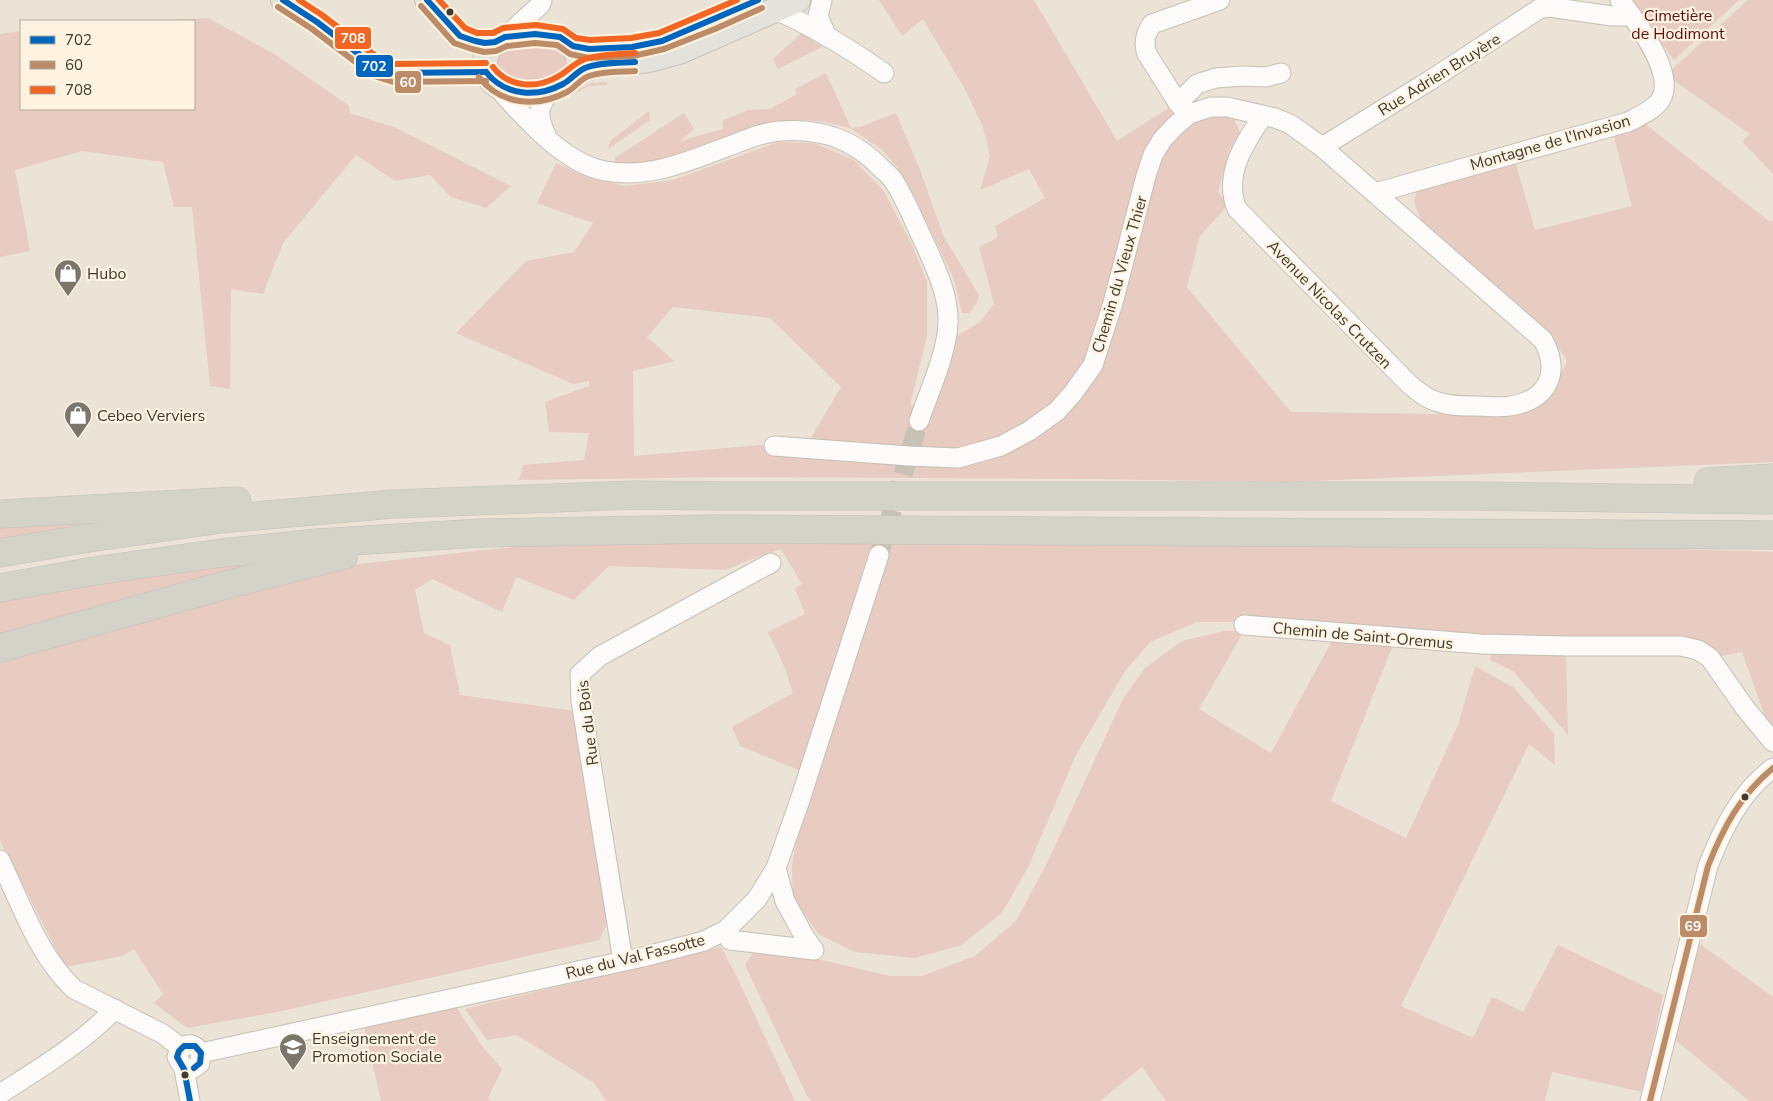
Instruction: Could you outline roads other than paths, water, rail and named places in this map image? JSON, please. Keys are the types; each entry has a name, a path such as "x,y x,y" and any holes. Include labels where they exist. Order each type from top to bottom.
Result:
{"highway":[{"path":"1472,496 1591,486 1773,478"},
{"path":"0,553 221,519 393,504 634,495 1472,496 1773,500"},
{"path":"0,514 240,501 393,504"},
{"path":"0,588 94,571 221,553 317,543 482,533 702,529 1773,535"},
{"path":"0,648 242,580 357,552 436,536"}],"main road":[{"path":"283,0 318,22 377,68 393,73 491,79 519,92 551,90 563,85 575,73 598,65 649,60 679,52 767,5"},
{"path":"427,0 460,36 475,42 485,43 535,34 589,49 632,47 662,41 704,25 767,5 798,0"},
{"path":"491,79 484,64 489,49 500,40"},
{"path":"567,42 578,59 575,73"}],"street":[{"path":"822,0 818,16 827,37"},
{"path":"1220,0 1160,20 1152,24 1148,30 1144,47 1147,54 1183,108 1227,107 1275,118 1290,124 1322,147 1375,193"},
{"name":"Montagne de l'Invasion","path":"1375,193 1628,122 1650,110 1662,97 1664,82 1654,49 1620,0"},
{"path":"500,40 541,3"},
{"path":"541,3 544,18 567,42"},
{"path":"767,5 801,21 884,73"},
{"name":"Rue Adrien Bruyère","path":"1322,147 1429,81 1539,9 1549,8 1612,16 1631,16"},
{"name":"Chemin du Vieux Thier","path":"774,446 958,458 1001,446 1029,432 1057,412 1093,365 1113,303 1153,155 1197,84 1216,78 1266,77 1281,73"},
{"path":"491,79 548,138 573,158 595,168 630,174 643,172 678,164 748,138 778,131 799,130 820,132 854,145 874,160 894,181 939,276 946,301 948,318 947,338 919,421"},
{"path":"548,138 541,122 540,108 543,99 551,90"},
{"name":"Avenue Nicolas Crutzen","path":"1263,116 1243,147 1232,180 1231,192 1242,215 1408,384 1423,396 1437,402 1454,405 1509,406 1524,403 1536,397 1549,383 1550,360 1548,348 1543,340 1375,193"},
{"name":"Rue du Val Fassotte","path":"193,1063 623,961 704,940 726,930 757,899 776,868 799,803 879,555"},
{"name":"Rue du Bois","path":"623,961 581,701 580,674 600,656 771,563"},
{"name":"Chemin de Saint-Oremus","path":"1244,625 1481,644 1681,646 1698,650 1710,658 1745,708 1773,742"},
{"path":"1650,1101 1708,866 1720,836 1731,818 1763,775 1773,768"},
{"path":"0,860 36,936 63,979 74,988 164,1034 181,1048 191,1045 198,1048 193,1063 191,1101"},
{"path":"730,940 814,950 785,901 776,868"},
{"path":"0,1094 68,1050 101,1024 115,1010"}],"tunnel":[{"path":"879,555 919,421"}],"place":[{"name":"Hubo","path":"68,297"},
{"name":"Cebeo Verviers","path":"78,439"},
{"name":"Enseignement de Promotion Sociale","path":"293,1071"}],"park label":[{"name":"Cimetière de Hodimont","path":"1678,24"}]}
